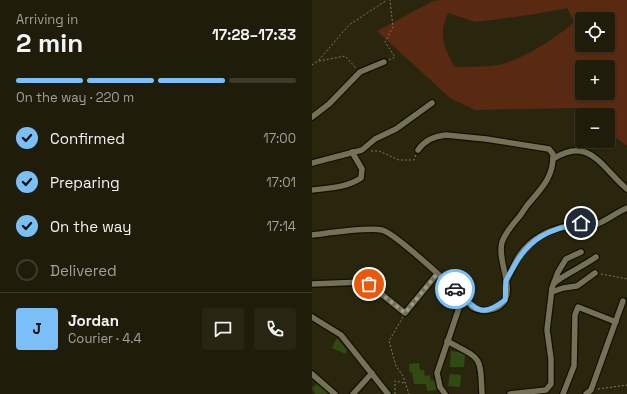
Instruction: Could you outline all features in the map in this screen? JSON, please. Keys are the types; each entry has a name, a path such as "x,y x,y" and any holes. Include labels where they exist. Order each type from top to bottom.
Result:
{"street":[{"path":"312,117 329,104 360,72 384,62"},
{"path":"312,163 362,150 375,139 396,129 432,103"},
{"path":"312,235 372,229 387,231 478,310 488,310 496,307 505,300 506,281 501,259 503,241 509,227 544,187 550,176 553,154 549,149 486,139 446,135 437,136 422,144 418,150"},
{"path":"553,159 562,153 574,151 588,153 607,168 627,189"},
{"path":"312,190 343,187 361,178 362,169 352,152"},
{"path":"506,281 519,256 526,248 547,232 557,228 581,223 597,224 627,208"},
{"path":"510,394 546,390 551,384 551,359 547,330 552,292 558,272 566,259 581,252"},
{"path":"554,284 566,274 582,267 596,257"},
{"path":"552,292 563,288 577,286 595,273"},
{"path":"312,284 364,282 369,284 405,313 437,274"},
{"path":"445,394 440,387 437,372 463,296"},
{"path":"586,394 591,390 623,301"},
{"path":"562,394 574,366 575,315 578,307 616,322"},
{"path":"312,317 342,334 388,394"},
{"path":"447,342 477,357 480,363 482,394"},
{"path":"353,394 372,373"},
{"path":"312,374 334,393"}],"path":[{"path":"312,65 318,61 349,25 387,0"},
{"path":"384,62 395,57 385,42 393,27 390,0"},
{"path":"318,61 346,56 360,72"},
{"path":"362,150 379,151 399,160 414,160 418,150"},
{"path":"595,273 627,279"},
{"path":"405,313 389,341 396,366 403,376 408,394"},
{"path":"395,394 395,381 405,383"},
{"path":"591,390 627,385"}],"shaded area":[{"path":"441,0 627,0 627,146 615,137 615,108 475,110 450,98 377,31 433,1","holes":["567,8 574,22 540,47 502,64 491,66 455,67 445,48 443,28 448,13 476,22"]}],"building":[{"path":"337,338 347,350 346,354 332,348"},
{"path":"451,351 465,355 464,367 450,367"},
{"path":"419,363 420,370 424,370 425,376 430,375 431,381 434,380 437,390 427,391 426,384 414,384 412,372 410,373 409,364"},
{"path":"450,374 461,375 460,387 448,386"},
{"path":"317,384 328,394 315,394 312,388"}],"way so far":[{"path":"369,284 405,313 437,274 455,289"}],"route":[{"path":"455,289 478,310 488,310 496,307 505,300 506,281 519,256 526,248 547,232 557,228 581,223"}]}
